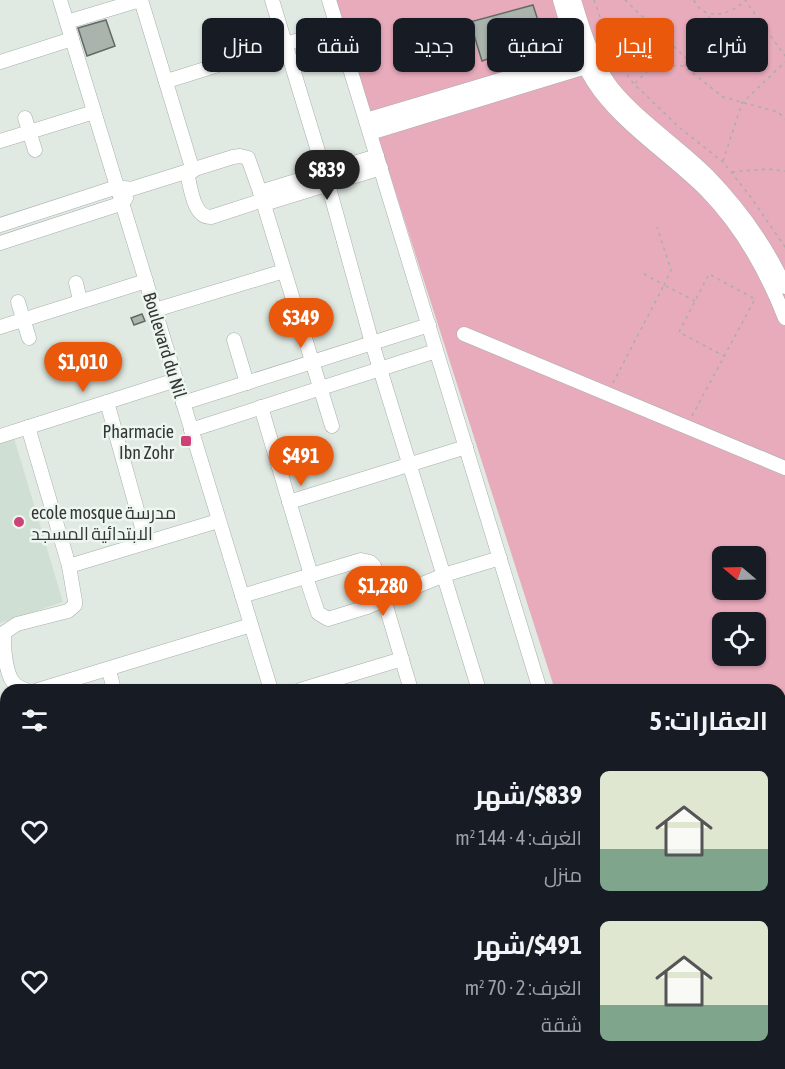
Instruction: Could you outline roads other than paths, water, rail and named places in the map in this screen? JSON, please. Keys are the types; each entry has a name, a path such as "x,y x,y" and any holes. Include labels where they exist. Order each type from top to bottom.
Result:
{"street":[{"name":"Boulevard du Nil","path":"60,0 94,112 124,188 123,203 269,684"},
{"path":"67,22 140,0 166,81 190,172 196,207 205,217 212,217 379,162"},
{"path":"272,0 327,178 372,344 477,684"},
{"path":"329,0 335,18"},
{"path":"560,0 607,100 708,192 727,215 756,256 785,318"},
{"path":"574,0 589,60 623,99 706,174 742,214 765,248 785,287"},
{"path":"1,57 72,39"},
{"path":"166,81 296,41"},
{"path":"368,127 589,60"},
{"path":"352,72 538,684"},
{"path":"0,141 94,112"},
{"path":"25,118 35,150"},
{"path":"0,225 124,188 190,172 233,157 244,156 251,163 332,426"},
{"path":"0,243 123,203"},
{"path":"155,310 284,271"},
{"path":"0,327 146,281"},
{"path":"76,283 80,300"},
{"path":"18,302 29,338"},
{"path":"183,403 429,326"},
{"path":"464,334 785,468"},
{"path":"234,340 247,383"},
{"path":"191,430 436,351"},
{"path":"0,436 176,380"},
{"path":"107,402 146,542"},
{"path":"261,407 318,614 328,619 367,607 444,575 500,558"},
{"path":"15,684 11,680 3,645 5,632 17,624 62,613 72,609 75,605 69,566 28,428"},
{"path":"289,502 466,447"},
{"path":"69,566 218,521"},
{"path":"242,596 361,560 369,561 374,566 385,598 409,684"},
{"path":"63,684 251,625"},
{"path":"320,684 402,659"},
{"path":"108,670 112,684"}],"place":[{"name":"Pharmacie Ibn Zohr","path":"186,441"},
{"name":"ecole mosque مدرسة الابتدائية المسجد","path":"19,522"}]}
